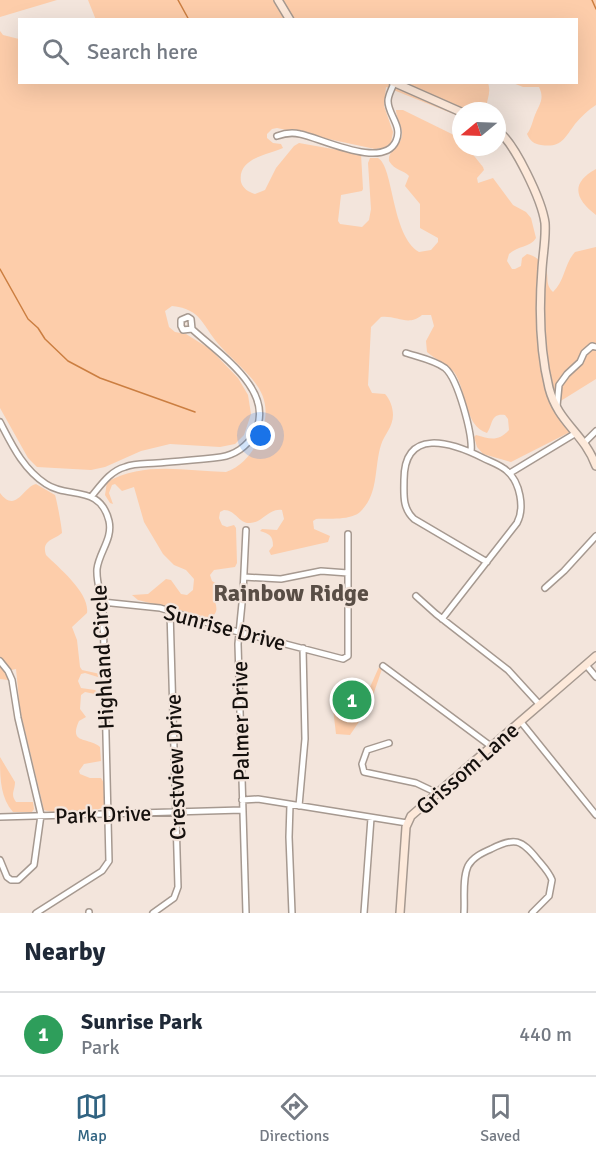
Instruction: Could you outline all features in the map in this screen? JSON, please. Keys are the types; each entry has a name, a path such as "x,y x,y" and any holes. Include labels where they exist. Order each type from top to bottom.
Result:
{"street":[{"path":"279,0 289,18"},
{"path":"277,136 299,133 362,152 374,154 385,152 394,144 397,135 397,125 388,105 393,84"},
{"path":"395,84 452,108"},
{"path":"506,138 521,161 541,210 545,229 541,312 545,363 553,403 557,411 584,442 596,466"},
{"path":"0,422 21,460 44,482 58,489 83,493 92,497 108,477 124,467 223,456 239,450 252,437 260,417 254,391 241,375 192,329"},
{"path":"557,411 559,385 580,362 584,353 592,346 596,347"},
{"path":"406,352 438,364 450,374 471,437 471,452"},
{"path":"584,442 596,431"},
{"path":"510,473 576,433"},
{"path":"442,619 487,562 520,517 521,503 515,482 510,473 501,466 457,446 438,442 412,450 404,466 404,502 408,512 414,519 487,562"},
{"name":"Highland Circle","path":"36,913 106,866 109,857 102,602 97,568 108,540 110,526 105,510 92,497"},
{"name":"Palmer Drive","path":"246,530 238,631 246,913"},
{"path":"244,577 281,579 321,571 348,573 348,534"},
{"path":"545,588 596,536"},
{"name":"Sunrise Drive","path":"102,602 154,607 341,659 346,657 348,652 348,573"},
{"path":"416,596 508,670 540,705"},
{"name":"Crestview Drive","path":"153,913 174,898 177,891 170,611"},
{"path":"299,806 305,739 303,648"},
{"name":"Grissom Lane","path":"400,913 407,823 413,814 596,656"},
{"path":"0,661 12,680 18,718 41,816 34,865 31,870 15,881 11,880 7,877 0,860"},
{"path":"586,665 596,677"},
{"path":"383,666 492,747"},
{"path":"521,722 596,815"},
{"path":"389,743 367,750 362,764 364,772 416,783 437,793"},
{"path":"242,800 258,799 407,823"},
{"path":"290,805 292,913"},
{"name":"Park Drive","path":"0,817 242,810"},
{"path":"364,913 371,818"},
{"path":"464,913 465,875 471,862 478,855 504,842 513,841 522,843 528,848 552,880 549,896 532,913"}],"shaded area":[{"path":"0,0 57,0 0,17"},
{"path":"88,0 596,0 596,105 587,111 558,144 539,145 534,143 527,134 541,102 541,95 539,87 523,87 516,84 578,84 578,18 95,18"},
{"path":"0,31 3,35 18,39 18,84 488,84 487,102 452,102 452,113 386,87 384,106 393,132 391,143 384,148 375,149 277,128 272,129 267,134 267,138 273,143 281,144 283,148 249,163 241,174 243,187 255,194 265,190 276,168 299,143 361,154 363,189 341,195 338,221 340,224 362,227 369,220 371,209 368,163 370,158 378,158 387,174 403,231 419,252 431,250 438,242 438,238 420,228 420,204 405,186 409,176 389,161 390,154 402,135 396,110 403,110 452,134 452,156 474,156 484,170 477,178 478,183 493,178 513,205 526,212 531,218 536,238 509,254 507,261 512,269 521,266 522,258 527,254 535,257 546,269 548,284 553,292 575,252 596,247 596,379 559,402 558,406 571,425 570,432 511,462 483,454 477,447 474,437 476,435 490,438 501,436 509,430 508,419 505,415 494,418 487,433 474,423 454,372 427,352 426,341 434,326 431,315 422,315 412,320 381,317 371,327 368,385 372,393 387,396 392,407 393,419 381,445 375,480 367,504 357,514 346,518 313,521 314,529 330,536 328,542 271,555 269,551 273,542 271,537 260,531 262,529 277,530 284,519 282,510 273,511 259,521 250,523 246,523 232,512 224,510 220,512 219,518 222,525 227,527 234,525 236,528 237,563 235,567 214,570 210,575 212,581 236,595 234,600 226,596 219,596 215,601 216,613 210,618 138,600 132,595 148,594 166,579 171,580 181,594 187,595 193,590 194,579 186,570 174,565 163,554 144,522 134,487 122,491 115,484 112,485 109,493 113,504 105,495 107,482 136,471 181,469 226,472 245,460 258,441 266,411 259,388 215,340 196,315 172,306 165,311 169,327 175,332 186,334 210,349 238,378 248,395 251,414 244,435 235,444 220,447 170,444 141,451 105,467 91,470 37,467 28,458 0,408"},
{"path":"596,169 596,215 583,203 578,191 582,180"},
{"path":"36,484 55,495 62,533 47,543 46,555 79,589 87,605 87,613 72,627 77,640 80,667 82,670 100,674 101,678 85,673 81,674 78,681 81,688 95,690 100,695 85,692 81,695 80,709 86,717 79,721 76,729 78,737 100,747 101,761 84,764 79,771 80,774 90,778 101,778 104,783 104,807 92,811 44,810 20,710 16,669 11,670 8,680 0,679 0,493 6,499 15,500"},
{"path":"379,667 382,669 369,707 350,735 336,734 331,691 366,696"},
{"path":"0,757 15,782 14,799 16,802 33,802 32,812 13,812 5,800"}],"waterway":[{"path":"178,0 188,18"},
{"path":"592,0 596,9"},
{"path":"0,269 28,319 68,361 100,378 195,412"}],"place":[{"name":"Sunrise Park","path":"352,700"}],"district":[{"name":"Rainbow Ridge","path":"291,593"}]}
